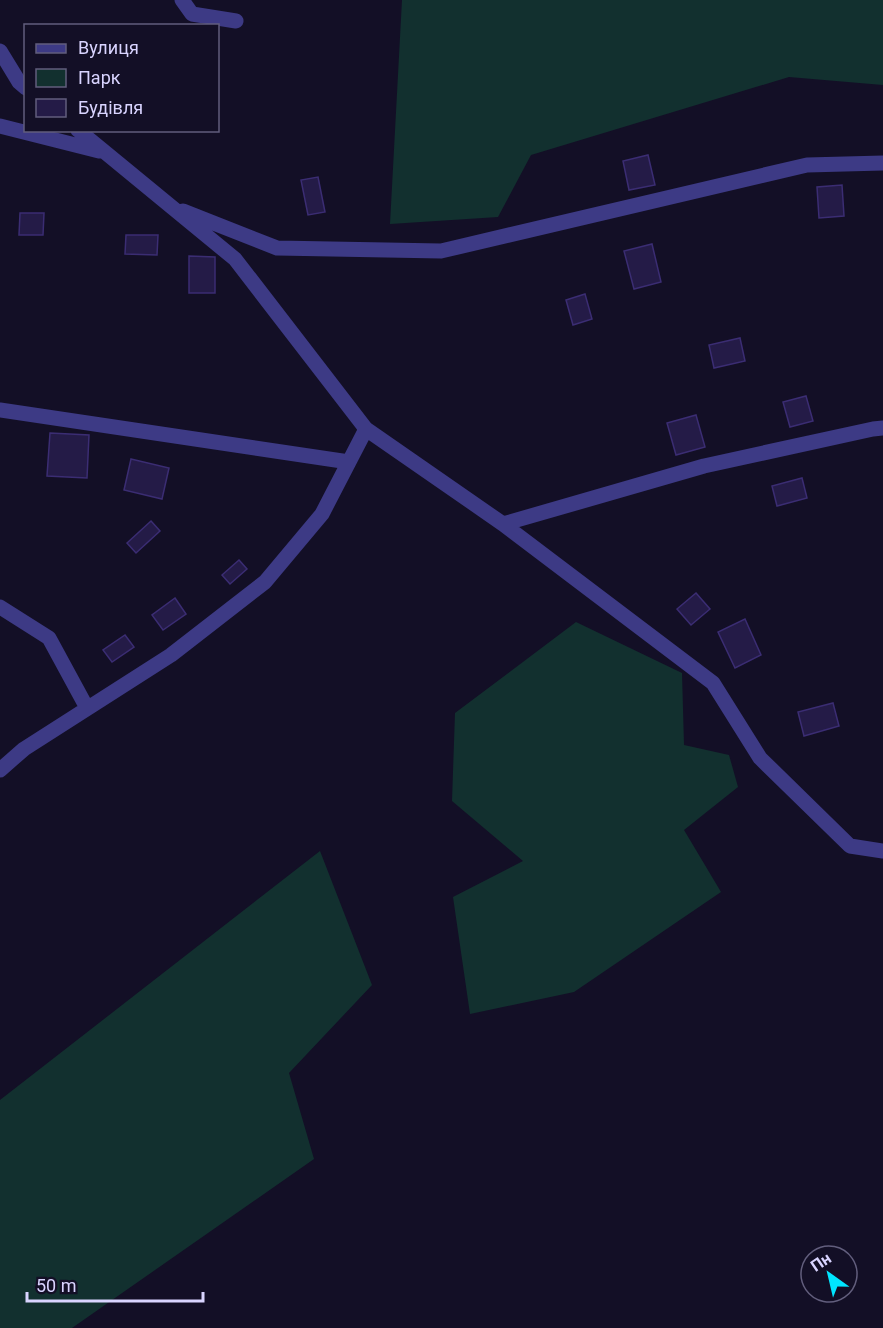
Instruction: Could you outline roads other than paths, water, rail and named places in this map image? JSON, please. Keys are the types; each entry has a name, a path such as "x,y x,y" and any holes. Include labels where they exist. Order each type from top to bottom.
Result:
{"street":[{"path":"182,0 192,14 236,21"},
{"path":"0,51 24,86"},
{"path":"0,126 104,152"},
{"path":"80,132 235,259 366,429 503,524 713,683 760,758 850,846 883,851"},
{"path":"170,206 277,248 441,251 807,165 883,163"},
{"path":"0,410 349,462"},
{"path":"0,770 24,749 171,655 265,582 322,514 366,429"},
{"path":"503,524 704,466 873,429 883,429"},
{"path":"0,607 49,638 87,708"}]}
